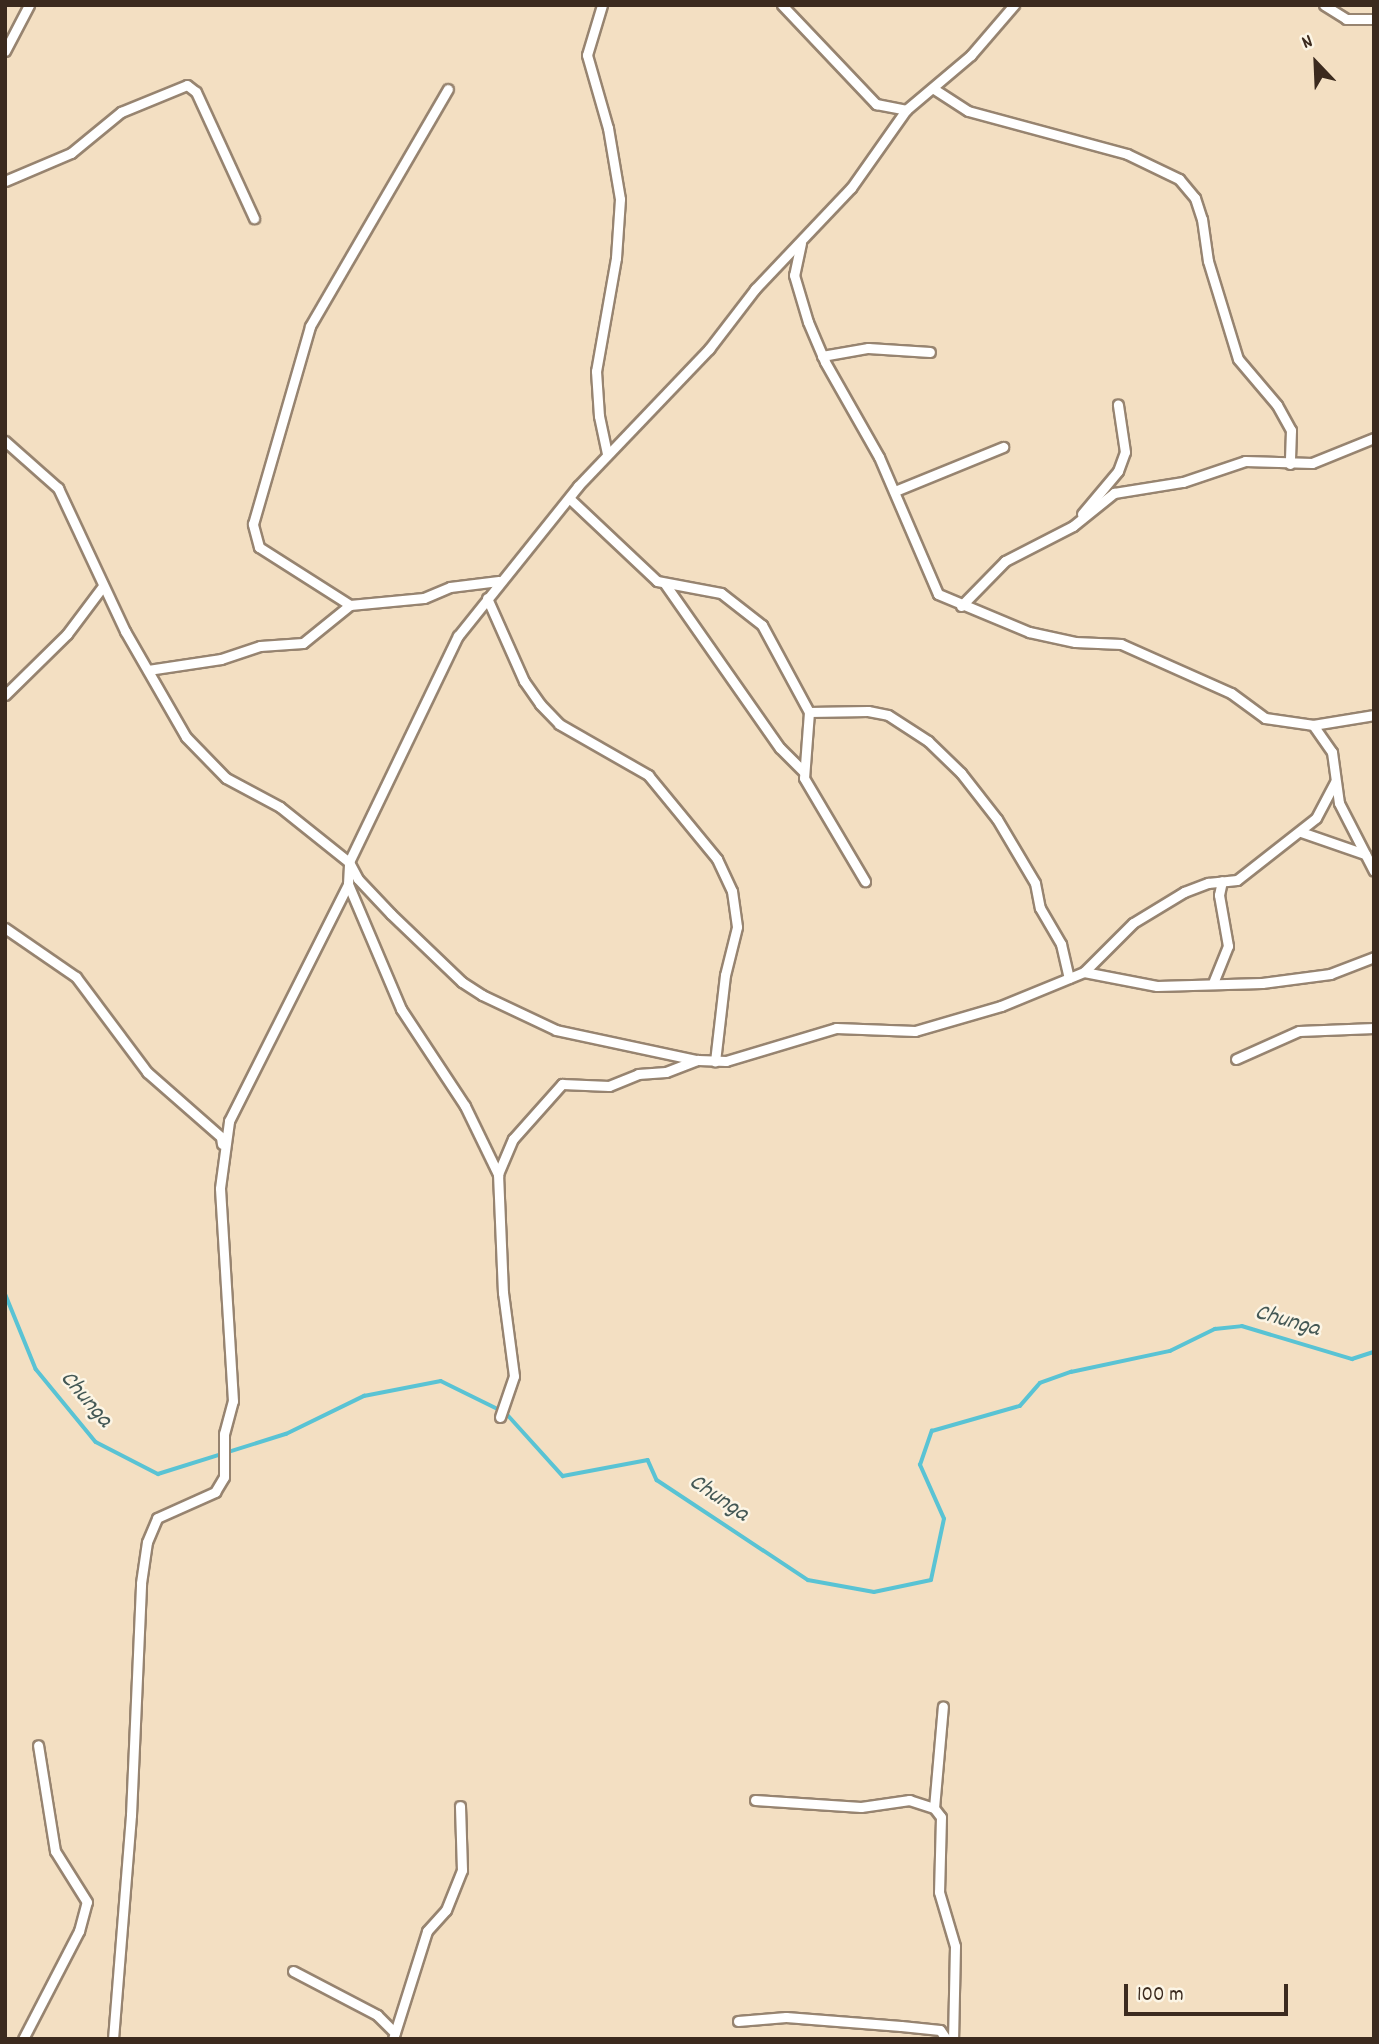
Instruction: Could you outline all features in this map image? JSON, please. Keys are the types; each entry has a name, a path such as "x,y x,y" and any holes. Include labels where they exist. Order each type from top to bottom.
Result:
{"street":[{"path":"5,51 29,5"},
{"path":"602,5 587,55 608,128 620,199 616,258 596,371 607,454"},
{"path":"782,5 876,104 906,110"},
{"path":"222,1150 243,1090 348,884 349,862 458,636 499,581 607,454 709,349 755,289 851,188 906,110 934,89 1014,5"},
{"path":"1324,5 1346,19 1374,19"},
{"path":"5,181 71,153 121,112 187,85 196,92 254,218"},
{"path":"350,605 259,547 253,524 310,326 448,89"},
{"path":"934,89 968,111 1128,154 1180,179 1195,198 1202,219 1208,261 1238,359 1277,405 1291,430 1290,464"},
{"path":"800,243 794,275 822,356 894,491 938,594 961,606 1030,632 1075,642 1121,644 1231,693 1265,718 1313,725 1374,715"},
{"path":"822,356 868,348 930,352"},
{"path":"1073,526 1118,471 1125,453 1118,405"},
{"path":"961,606 1005,561 1073,526 1114,492 1183,482 1245,461 1312,463 1374,438"},
{"path":"5,441 58,488 103,586 186,737 226,778 280,807 349,862 358,879 462,982 516,1015 556,1030 698,1060 715,1061 836,1028 902,1031 940,1025 1084,972 1147,914 1184,892 1222,881 1237,880 1316,818 1335,782"},
{"path":"894,491 1003,447"},
{"path":"569,498 648,573 665,584 780,748 804,772 865,881"},
{"path":"148,670 221,659 260,646 303,643 350,605 424,598 450,587 499,581"},
{"path":"665,584 722,593 755,616 774,641 809,712 804,772"},
{"path":"5,695 67,634 103,586"},
{"path":"487,598 524,681 540,704 559,724 648,775 717,859 732,891 737,927 725,975 715,1061"},
{"path":"809,712 868,711 900,720 961,773 997,819 1034,883 1040,908 1065,954 1069,978"},
{"path":"1313,725 1332,752 1339,803 1371,857 1374,871"},
{"path":"1301,832 1359,849 1371,857"},
{"path":"1213,983 1228,946 1228,927 1219,895 1222,881"},
{"path":"348,884 401,1009 465,1106 498,1174 503,1293 514,1376 500,1417"},
{"path":"5,928 76,977 147,1072 221,1137 223,1274 233,1401 224,1434 224,1477 215,1492 157,1518 147,1542 113,2039"},
{"path":"1084,972 1157,986 1290,981 1331,974 1374,957"},
{"path":"1236,1059 1299,1031 1374,1028"},
{"path":"498,1174 513,1139 562,1084 609,1086 638,1074 666,1072 698,1060"},
{"path":"934,1808 943,1706"},
{"path":"23,2039 79,1931 87,1902 55,1851 38,1745"},
{"path":"755,1800 862,1807 909,1800 934,1808 941,1817 939,1892 955,1946 953,2039"},
{"path":"394,2036 427,1931 446,1910 462,1870 460,1806"},
{"path":"293,1971 377,2015 394,2036"},
{"path":"738,2021 786,2017 901,2026 940,2030 946,2039"}],"waterway":[{"name":"Chunga","path":"5,1293 36,1369 96,1442 158,1474 286,1434 364,1396 441,1381 506,1413 563,1476 648,1460 657,1480 808,1580 874,1592 931,1580 944,1519 920,1465 932,1431 1020,1406 1040,1383 1071,1372 1170,1351 1215,1329 1242,1326 1352,1359 1374,1352"}]}
